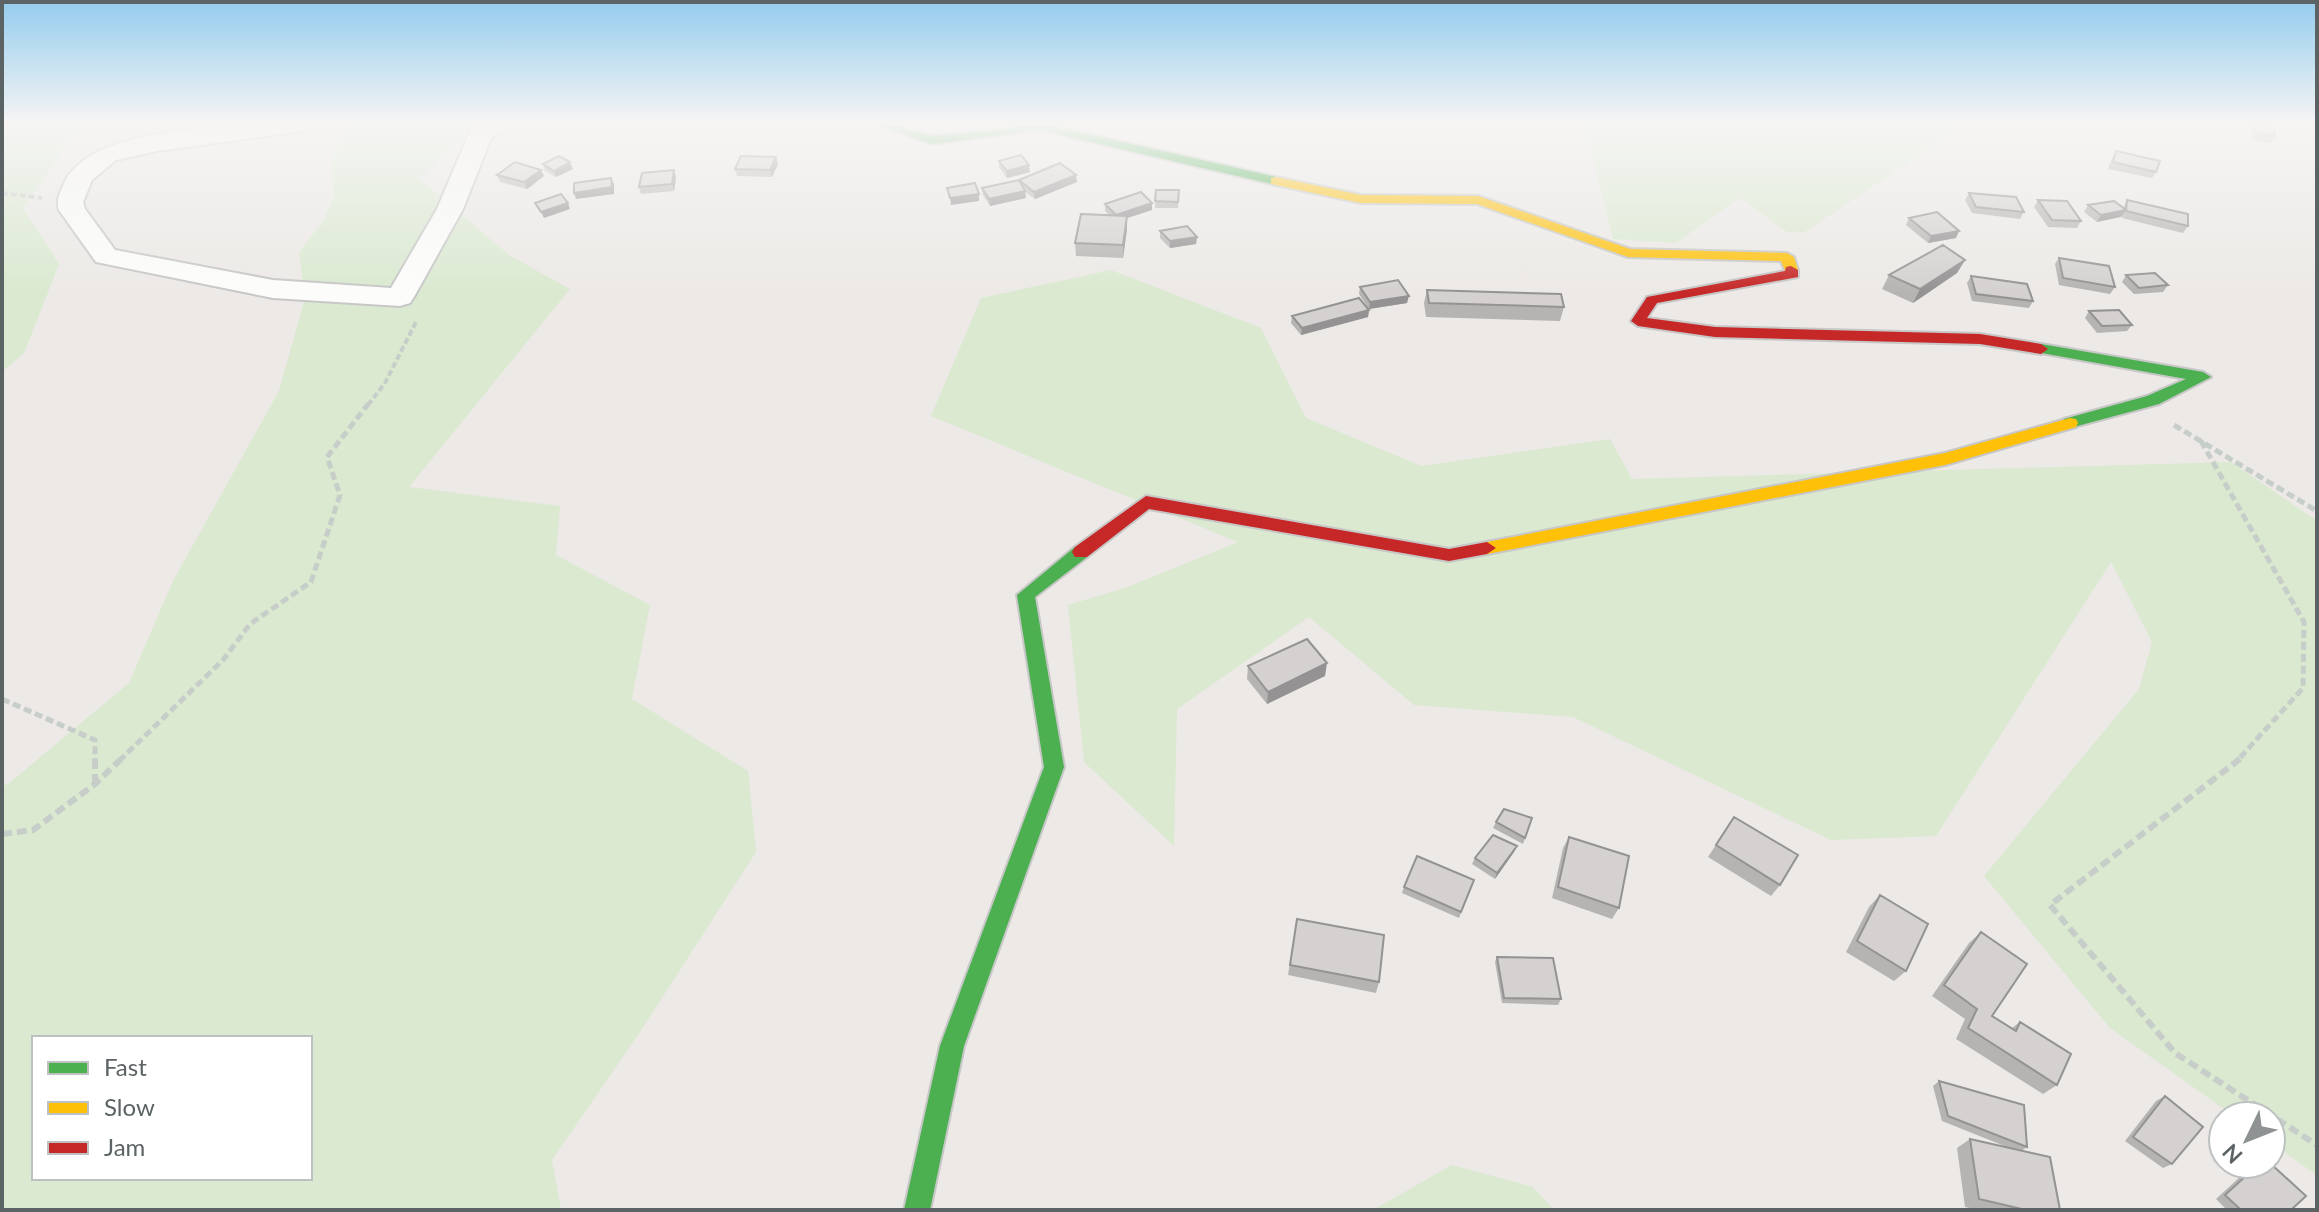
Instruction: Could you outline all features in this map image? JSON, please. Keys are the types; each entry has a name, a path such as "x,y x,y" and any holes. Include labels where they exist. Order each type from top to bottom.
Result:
{"street":[{"path":"78,181 70,202 72,210 106,256 273,289 400,297 450,209 461,181"},
{"path":"917,1210 952,1046 1054,767 1026,595 1146,502 1449,555 1945,459 2142,404 2203,377 1980,339 1715,332 1638,321 1652,300 1793,274 1787,257 1628,253 1478,200 1361,199 1274,181"}],"path":[{"path":"2,834 33,830 95,784 223,660 250,624 311,582 340,495 327,457 385,383 418,320 400,297"},
{"path":"2142,404 2317,511"},
{"path":"2201,441 2304,622 2303,688 2241,758 2050,905 2175,1053 2317,1145"},
{"path":"2,699 95,740 95,784"}],"green space":[{"path":"2,181 42,181 23,208 59,264 24,353 2,372"},
{"path":"333,181 422,181 509,255 570,289 409,487 560,506 556,555 650,605 632,699 748,771 756,852 642,1029 552,1160 561,1210 2,1210 2,784 7,785 129,683 173,581 279,391 305,298 299,252 323,221 334,196"},
{"path":"1599,181 1882,181 1803,233 1787,232 1740,198 1676,243 1613,239"},
{"path":"1111,270 1261,328 1306,418 1421,466 1610,439 1632,479 2231,462 2317,521 2317,1175 2287,1154 2287,1100 2211,1100 2110,1028 1984,876 2139,689 2152,642 2111,562 1936,836 1831,840 1573,717 1414,705 1309,617 1177,709 1174,846 1084,762 1068,605 1128,587 1238,542 931,416 981,298"},
{"path":"1452,1165 1533,1187 1554,1210 1373,1210"}],"building":[{"path":"611,181 612,187 574,193 574,183"},
{"path":"640,181 672,181 672,184 639,187"},
{"path":"1019,181 1025,191 989,199 982,188"},
{"path":"1020,181 1062,181 1034,192"},
{"path":"975,183 979,194 950,198 947,188"},
{"path":"1156,190 1179,190 1178,202 1155,201"},
{"path":"1141,192 1152,203 1116,215 1105,204"},
{"path":"1969,193 2016,197 2024,212 1976,207"},
{"path":"561,194 568,203 541,212 535,203"},
{"path":"2038,200 2067,201 2081,221 2052,220"},
{"path":"2127,200 2188,214 2188,226 2126,211"},
{"path":"2114,201 2126,210 2101,215 2088,205"},
{"path":"1937,212 1959,231 1931,236 1909,218"},
{"path":"1081,214 1127,216 1123,245 1075,243"},
{"path":"1187,226 1197,237 1170,241 1160,231"},
{"path":"1943,245 1965,260 1920,289 1889,275"},
{"path":"2059,258 2109,266 2115,287 2063,278"},
{"path":"2155,273 2168,285 2139,288 2126,275"},
{"path":"1971,276 2027,284 2033,301 1976,294"},
{"path":"1398,280 1409,296 1370,302 1360,287"},
{"path":"1427,290 1561,294 1564,307 1429,303"},
{"path":"1359,298 1369,310 1302,328 1292,316"},
{"path":"2119,310 2132,325 2102,326 2089,311"},
{"path":"1307,639 1327,663 1268,692 1248,666"},
{"path":"1504,809 1532,818 1525,838 1496,822"},
{"path":"1734,817 1798,855 1780,885 1716,845"},
{"path":"1493,835 1517,846 1497,873 1475,858"},
{"path":"1569,837 1629,856 1619,908 1558,887"},
{"path":"1417,856 1474,880 1461,912 1404,887"},
{"path":"1880,895 1928,924 1906,971 1857,941"},
{"path":"1297,919 1384,935 1379,982 1290,965"},
{"path":"1981,932 2027,964 1992,1016 2016,1031 2020,1022 2071,1054 2057,1085 1968,1028 1977,1009 1944,985"},
{"path":"1497,957 1553,958 1561,999 1504,998"},
{"path":"1939,1081 2024,1105 2027,1147 1948,1116"},
{"path":"2165,1096 2203,1127 2172,1164 2133,1137"},
{"path":"1970,1139 2050,1157 2060,1210 2026,1210 1979,1199"},
{"path":"2287,1179 2306,1196 2291,1210 2241,1210 2225,1195 2241,1180"}],"traffic: fast":[{"path":"2041,349 2203,377 2153,400 2070,423"},
{"path":"917,1210 952,1046 1054,767 1026,595 1081,552"}],"traffic: slow":[{"path":"1276,181 1361,199 1478,200 1628,253 1787,257 1791,270"},
{"path":"1487,548 1945,459 2070,423"}],"traffic: jam":[{"path":"1791,270 1793,274 1652,300 1638,321 1715,332 1980,339 2041,349"},
{"path":"1081,552 1146,502 1449,555 1487,548"}]}
